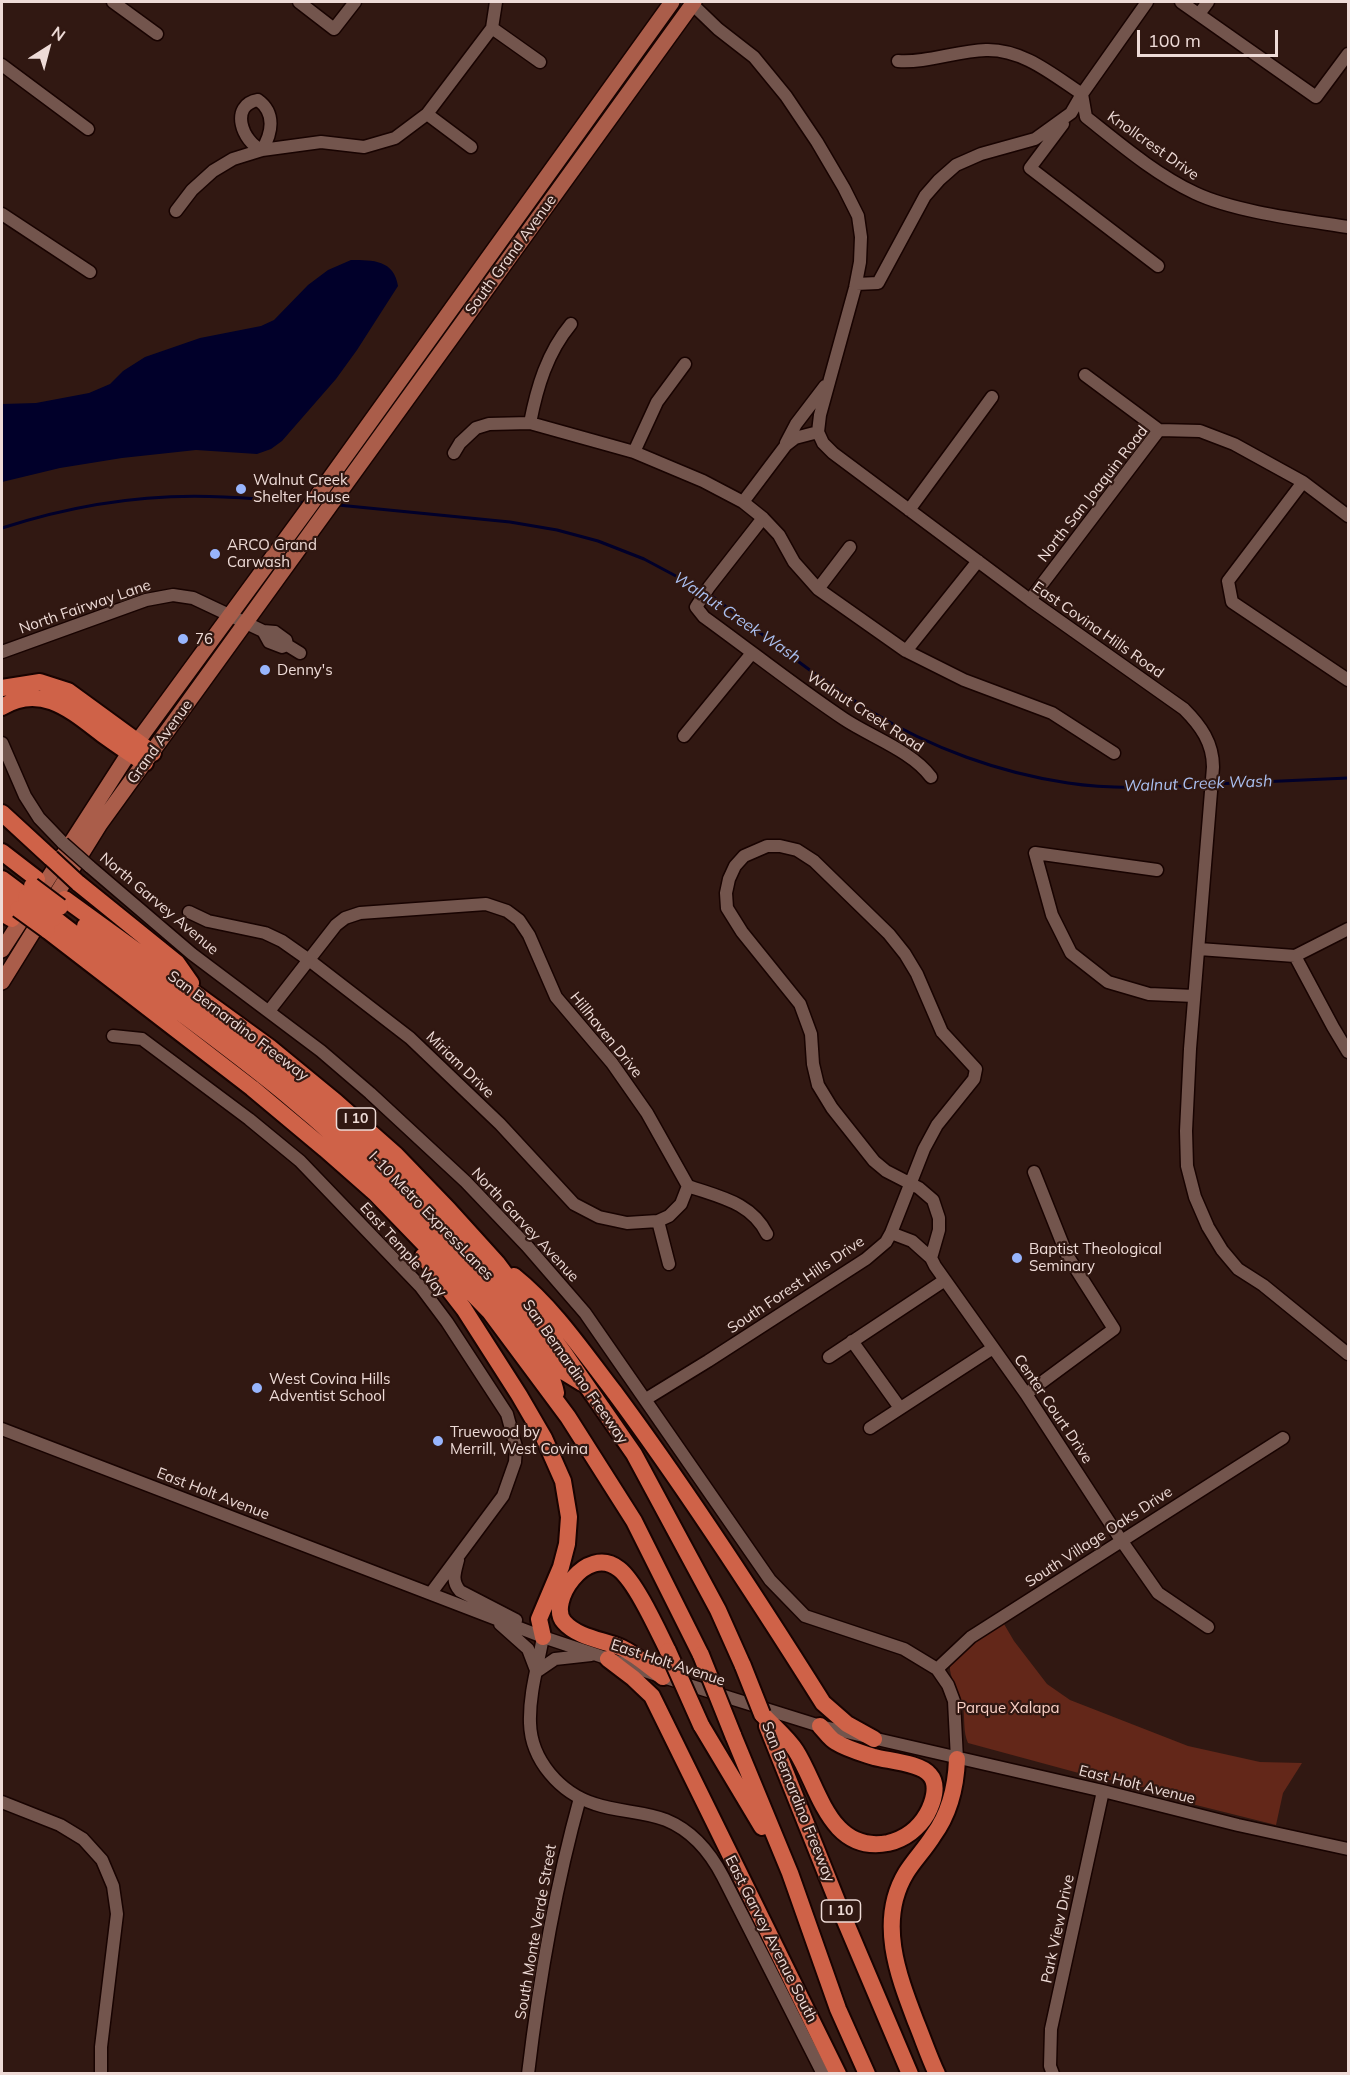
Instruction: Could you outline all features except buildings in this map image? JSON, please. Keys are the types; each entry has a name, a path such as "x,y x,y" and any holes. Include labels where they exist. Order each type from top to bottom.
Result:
{"highway":[{"path":"4,699 40,682 68,691 149,758"},
{"path":"2,813 78,883 177,963 198,994"},
{"name":"San Bernardino Freeway","path":"2,852 21,901"},
{"path":"2,864 21,901"},
{"path":"2,879 21,901 54,918"},
{"name":"San Bernardino Freeway","path":"2,897 21,901 198,994 269,1047 396,1155 450,1210 497,1263 588,1386 634,1454 718,1610 910,2073"},
{"name":"San Bernardino Freeway","path":"54,918 72,948 252,1088 375,1193 489,1312 559,1406 634,1521 701,1654 790,1873 838,2009 867,2073"},
{"name":"I-10 Metro ExpressLanes","path":"54,918 207,1017 356,1138 421,1201 468,1251 514,1305 564,1372 588,1386"},
{"name":"I-10 Metro ExpressLanes","path":"54,918 251,1067 297,1104 371,1170 463,1266 515,1327 554,1380 559,1406"},
{"path":"375,1193 464,1309 544,1438 563,1481 569,1517 567,1544 561,1567 535,1634"},
{"path":"497,1263 535,1292 643,1431 823,1703 847,1724 874,1739"},
{"path":"663,1677 624,1649 573,1630 562,1620 560,1608 564,1595 569,1582 578,1571 592,1563 608,1564 619,1569 644,1605 668,1651 701,1725 790,1873"},
{"path":"601,1657 645,1689 655,1703 838,2073"},
{"path":"762,1714 796,1750 827,1814 834,1824 851,1837 870,1843 891,1842 907,1835 925,1818 934,1791 930,1774 918,1767 873,1756 834,1742 820,1726"},
{"path":"937,2073 902,1987 892,1951 891,1934 894,1903 900,1884 906,1872 943,1822 949,1809 957,1778 957,1759"}],"main road":[{"name":"South Grand Avenue","path":"307,510 672,2"},
{"name":"South Grand Avenue","path":"332,503 691,2"},
{"name":"Grand Avenue","path":"2,982 100,824 332,503"},
{"name":"Grand Avenue","path":"2,950 133,747 307,510"}],"street":[{"path":"113,2 157,34"},
{"path":"300,2 334,29 355,2"},
{"path":"176,212 192,190 213,171 233,159 262,150 321,142 364,147 395,138 427,114 492,28 496,2"},
{"path":"691,2 718,29 759,63 786,96 839,179 858,216 861,237 856,284 828,382 818,432 795,438 786,444"},
{"path":"1147,2 1071,113 1030,168 1158,266"},
{"path":"1181,2 1316,97 1348,54"},
{"path":"1199,14 1208,2"},
{"path":"492,28 540,62"},
{"path":"898,61 914,62 987,50 1012,53 1037,64 1082,94"},
{"path":"2,65 88,129"},
{"name":"Knollcrest Drive","path":"1082,94 1086,117 1125,149 1196,193 1222,203 1253,210 1348,227"},
{"path":"856,284 878,283 925,196 956,165 981,154 1035,139 1071,113"},
{"path":"427,114 471,147"},
{"path":"2,214 90,272"},
{"path":"530,423 534,400 551,352 571,324"},
{"path":"634,452 657,402 685,364"},
{"path":"1085,375 1159,430"},
{"path":"743,502 786,444 800,417 828,382"},
{"path":"909,510 992,397"},
{"path":"454,453 460,443 476,428 489,424 530,423 634,452 703,481 743,502 763,518 779,535 794,562 818,590 906,651 964,681 1052,712 1114,753"},
{"name":"North San Joaquin Road","path":"1030,600 1159,430 1200,431 1234,444 1303,482 1348,516"},
{"name":"East Covina Hills Road","path":"818,432 823,443 833,453 1030,600 1184,710 1199,724 1208,740 1213,756 1194,996 1186,1131 1187,1166 1203,1217 1222,1250 1238,1269 1263,1285 1348,1354"},
{"path":"1303,482 1228,581 1232,602 1348,680"},
{"name":"Walnut Creek Road","path":"763,518 702,596 704,617 844,719 918,763 932,777"},
{"path":"818,590 850,547"},
{"path":"906,651 978,561"},
{"name":"North Fairway Lane","path":"2,652 146,600 173,595 193,598 263,632 275,632 286,640 287,645 300,653"},
{"path":"684,736 752,654"},
{"name":"North Garvey Avenue","path":"2,743 25,796 39,818 63,843 192,954 321,1050 473,1190 527,1246 585,1313 770,1580 805,1616 904,1649 937,1669 948,1685 954,1701 957,1759"},
{"name":"South Forest Hills Drive","path":"646,1399 866,1258 885,1242 915,1186 924,1149 937,1125 974,1079 976,1069 942,1032 917,974 900,947 814,861 797,850 780,846 767,846 744,855 735,866 729,879 726,894 727,908 742,932 800,1004 811,1034 813,1064 818,1084 832,1107 874,1161 886,1172 915,1186"},
{"path":"1157,870 1035,853 1052,915 1071,953 1108,982 1149,994 1194,996"},
{"name":"Hillhaven Drive","path":"269,1011 336,925 345,918 360,914 486,904 507,910 519,920 529,935 555,997 612,1063 636,1096 688,1186"},
{"name":"Miriam Drive","path":"189,912 208,921 265,933 282,941 309,960 410,1038 500,1124 574,1204 599,1217 627,1223 658,1221"},
{"path":"1199,949 1295,956 1348,929"},
{"path":"1295,956 1332,1027 1348,1052"},
{"name":"East Temple Way","path":"113,1036 142,1040 234,1107 300,1161 420,1286 485,1378 507,1414 516,1447 515,1462 503,1496 431,1593"},
{"path":"1026,1394 1114,1329 1067,1256 1034,1172"},
{"path":"669,1264 658,1221 669,1216 681,1204 688,1186 749,1210 761,1222 766,1234"},
{"path":"915,1186 933,1200 937,1209 939,1230 931,1258"},
{"name":"Center Court Drive","path":"891,1233 912,1241 931,1258 1026,1394 1158,1593 1208,1627"},
{"path":"829,1357 945,1280"},
{"path":"852,1341 900,1408"},
{"path":"870,1428 993,1348"},
{"name":"East Holt Avenue","path":"2,1429 535,1634 663,1677 820,1726 1348,1850"},
{"name":"South Village Oaks Drive","path":"937,1669 971,1637 1283,1438"},
{"path":"460,1553 453,1579 460,1591 513,1618 535,1634"},
{"path":"492,1617 528,1649 536,1672 555,1659 601,1657"},
{"name":"East Garvey Avenue South","path":"535,1634 536,1672 530,1722 536,1749 549,1772 567,1790 580,1798 608,1808 666,1820 694,1837 706,1849 716,1863 823,2073"},
{"name":"Park View Drive","path":"1053,2073 1050,2066 1051,2029 1103,1791"},
{"name":"South Monte Verde Street","path":"528,2073 568,1842 580,1798"},
{"path":"2,1802 60,1825 83,1839 102,1860 113,1886 117,1914 102,2047 102,2073"}],"green space":[{"name":"Parque Xalapa","path":"1001,1623 1047,1684 1070,1700 1188,1746 1260,1762 1302,1763 1283,1793 1276,1825 1196,1805 1184,1800 1180,1795 1086,1775 968,1743 963,1706 951,1675 951,1664 962,1651"}],"water":[{"path":"351,260 374,261 387,266 396,277 398,286 336,379 282,441 271,449 257,454 196,450 122,458 60,468 2,482 2,404 36,403 89,393 110,384 123,371 145,357 200,338 261,326 274,320 308,285 328,270"}],"waterway":[{"name":"Walnut Creek Wash","path":"2,528 84,507 140,499 196,496 307,503"},
{"name":"Walnut Creek Wash","path":"338,505 510,522 557,530 598,541 644,559 704,591"},
{"name":"Walnut Creek Wash","path":"709,594 851,699 895,725 942,748 1017,773 1068,783 1103,787 1209,785"},
{"name":"Walnut Creek Wash","path":"1215,784 1348,778"}],"place":[{"name":"Walnut Creek Shelter House","path":"241,489"},
{"name":"ARCO Grand Carwash","path":"215,554"},
{"name":"76","path":"183,639"},
{"name":"Denny's","path":"265,670"},
{"name":"Baptist Theological Seminary","path":"1017,1258"},
{"name":"West Covina Hills Adventist School","path":"257,1388"},
{"name":"Truewood by Merrill, West Covina","path":"438,1441"}]}
